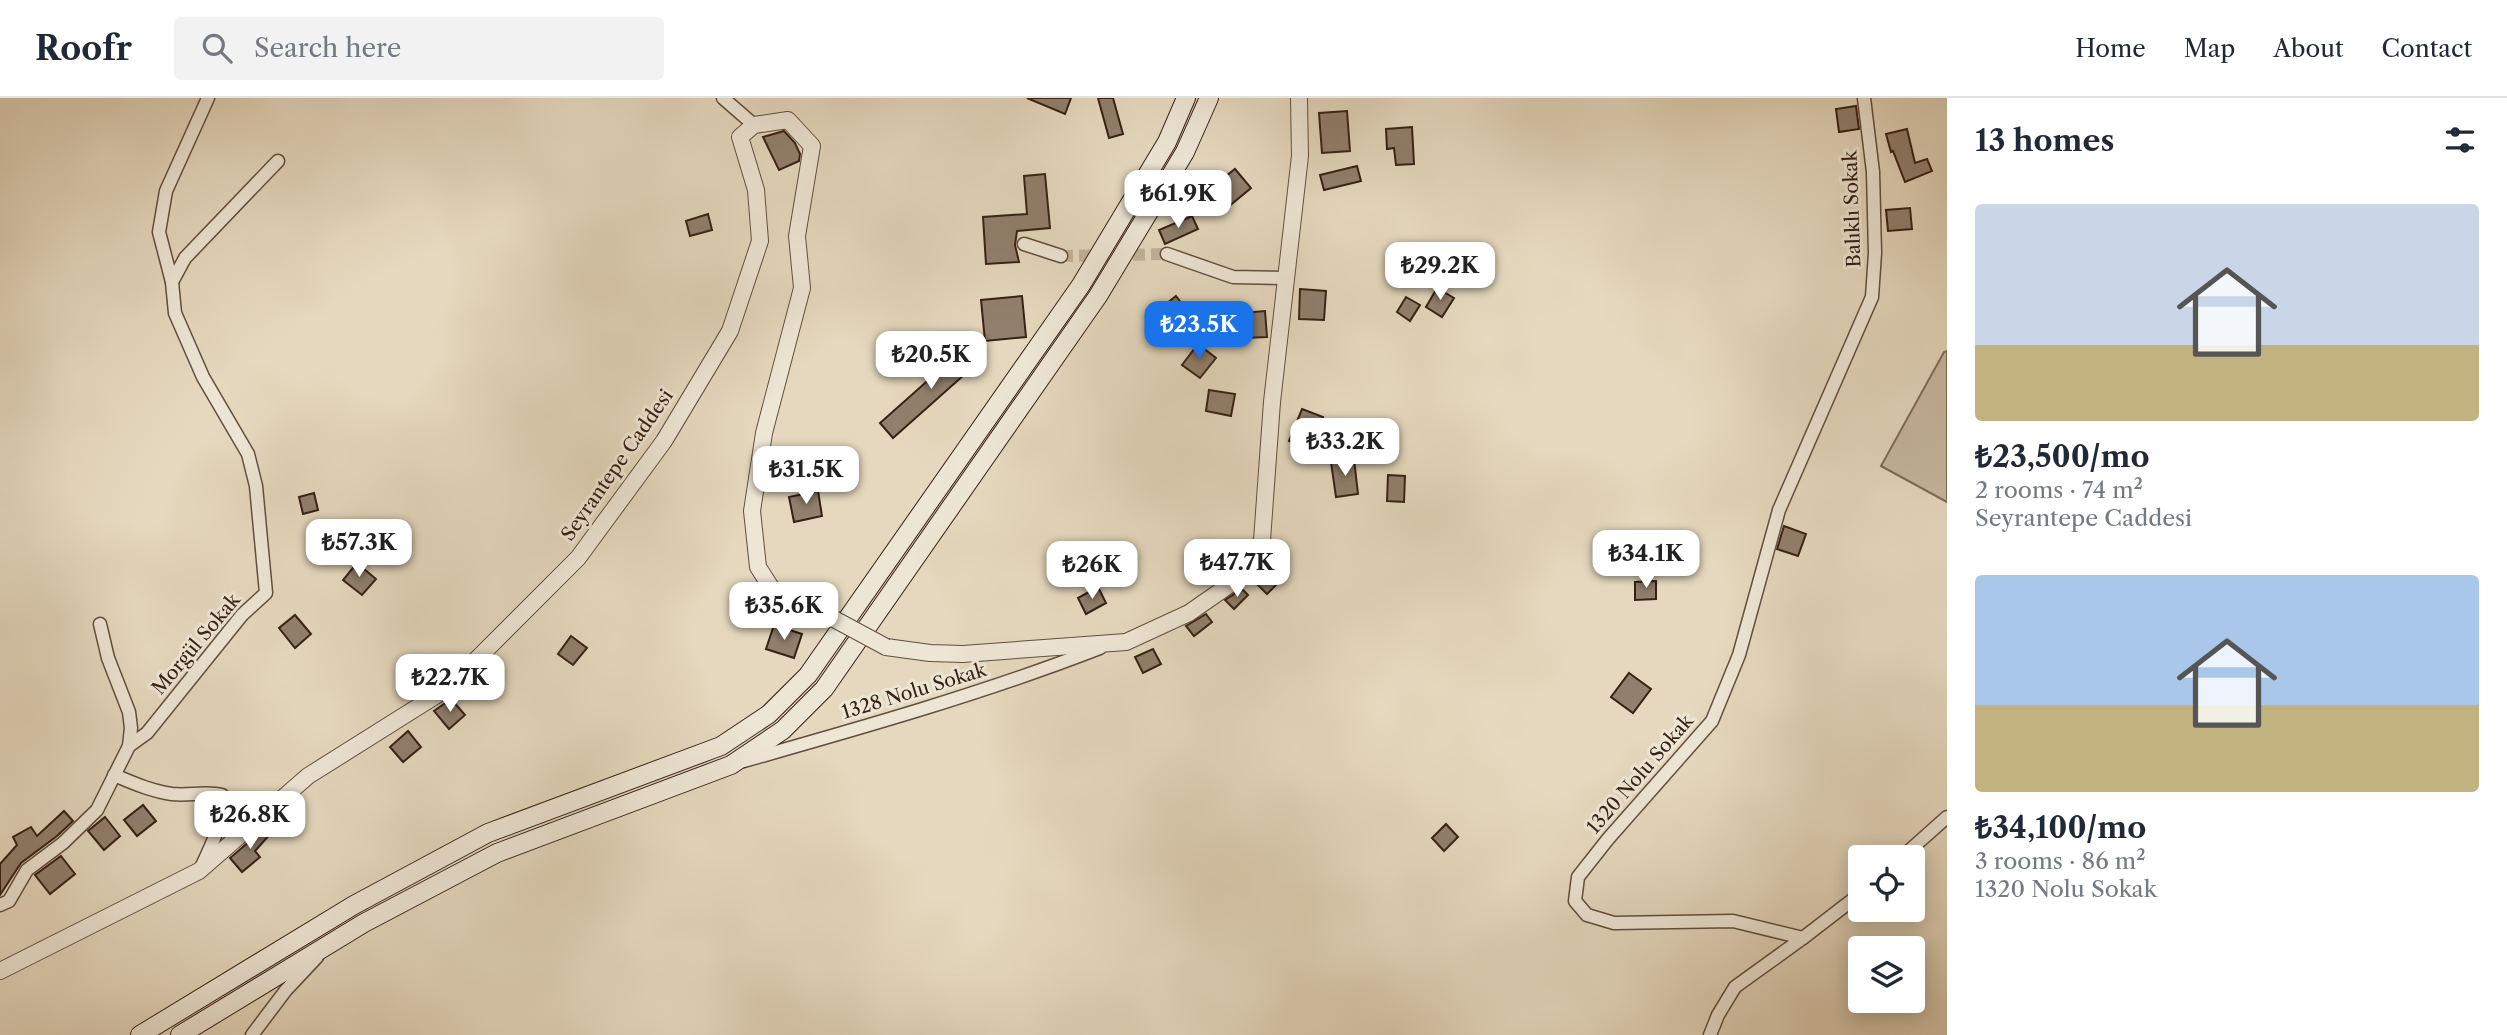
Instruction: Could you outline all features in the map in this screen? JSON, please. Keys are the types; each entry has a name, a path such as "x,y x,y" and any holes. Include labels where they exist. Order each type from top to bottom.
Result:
{"main road":[{"path":"140,1035 354,905 488,833 721,746 769,715 808,675 1081,285 1167,142 1186,98"},
{"path":"180,1035 364,923 497,853 727,766 783,730 824,689 1098,296 1185,152 1209,98"}],"street":[{"name":"Morgül Sokak","path":"128,746 147,733 242,615 266,593 256,486 247,454 203,377 176,313 172,282 159,232 166,191 208,98"},
{"path":"723,98 754,125 788,120 812,146 797,236 802,288 764,432 752,511 758,567 772,589 792,602 886,647 963,654 1125,642 1189,613 1245,574 1262,540 1272,402 1300,156 1299,98"},
{"name":"Balıklı Sokak","path":"1864,98 1873,172 1875,253 1872,297 1864,318"},
{"name":"Seyrantepe Caddesi","path":"0,971 199,871 307,776 448,688 578,558 664,441 730,331 760,241 755,190 740,137 754,125"},
{"path":"172,282 186,258 278,161"},
{"path":"1024,244 1061,256"},
{"path":"1167,254 1233,277 1287,278"},
{"name":"1320 Nolu Sokak","path":"1803,938 1733,921 1614,923 1587,915 1574,901 1578,877 1712,721 1739,655 1779,510 1864,318"},
{"name":"Morgül Sokak","path":"100,624 108,658 129,712 131,728 128,746"},
{"name":"1328 Nolu Sokak","path":"727,766 869,726 1013,681 1110,644"},
{"path":"0,905 9,901 27,870 64,843 97,810 128,746"},
{"path":"114,775 146,789 174,794 209,792 222,795 223,806 218,828 199,871"},
{"path":"1916,845 1947,817"},
{"path":"1710,1035 1718,1015 1735,987 1848,903"},
{"path":"252,1035 286,990 328,945"}],"shaded area":[{"path":"1947,351 1947,502 1881,466 1944,352"}],"building":[{"path":"1027,98 1071,98 1065,114"},
{"path":"1098,98 1113,98 1123,134 1109,138"},
{"path":"1856,106 1859,129 1839,132 1836,109"},
{"path":"1347,111 1350,151 1322,153 1319,113"},
{"path":"1412,127 1414,164 1396,165 1394,148 1387,149 1386,129"},
{"path":"1907,129 1915,163 1927,159 1932,171 1905,182 1886,134"},
{"path":"784,131 795,143 800,154 799,161 779,170 763,137"},
{"path":"1357,166 1361,181 1324,190 1320,175"},
{"path":"1235,169 1251,188 1228,207 1212,187"},
{"path":"1045,174 1050,228 1017,231 1015,245 1019,262 986,264 983,217 1027,214 1024,176"},
{"path":"1910,208 1912,229 1888,231 1886,210"},
{"path":"708,214 712,230 690,236 686,221"},
{"path":"1192,216 1198,229 1165,244 1159,230"},
{"path":"1437,288 1454,298 1442,317 1426,307"},
{"path":"1300,289 1326,291 1324,320 1299,319"},
{"path":"1022,296 1026,337 985,341 981,300"},
{"path":"1176,296 1198,324 1186,333 1165,305"},
{"path":"1406,297 1420,305 1410,321 1397,312"},
{"path":"1265,311 1267,337 1245,338 1243,313"},
{"path":"969,344 982,359 893,438 880,423"},
{"path":"1198,344 1216,358 1200,378 1182,365"},
{"path":"1209,390 1235,394 1231,416 1206,411"},
{"path":"1302,409 1323,417 1310,449 1289,441"},
{"path":"1354,459 1358,494 1336,497 1331,462"},
{"path":"1388,475 1405,476 1404,502 1387,501"},
{"path":"818,491 822,516 794,522 789,497"},
{"path":"314,493 318,510 303,514 299,497"},
{"path":"1784,526 1806,534 1798,556 1777,549"},
{"path":"357,563 376,579 362,595 343,580"},
{"path":"1269,568 1281,580 1267,594 1255,582"},
{"path":"1656,581 1656,599 1635,600 1635,582"},
{"path":"1098,587 1106,603 1086,614 1078,598"},
{"path":"1242,589 1248,595 1234,609 1225,600"},
{"path":"1206,614 1212,622 1194,636 1186,626"},
{"path":"295,615 311,634 295,648 279,628"},
{"path":"774,625 802,634 794,658 766,649"},
{"path":"571,636 587,648 573,665 558,654"},
{"path":"1153,649 1161,664 1143,673 1135,657"},
{"path":"1629,673 1651,689 1633,713 1611,697"},
{"path":"451,699 465,715 449,729 434,711"},
{"path":"408,731 421,747 403,762 390,747"},
{"path":"143,805 156,821 137,836 124,820"},
{"path":"64,811 73,821 21,863 0,895 0,864 17,845 13,837 31,827 37,836"},
{"path":"105,817 120,836 104,850 88,831"},
{"path":"1446,824 1458,837 1444,851 1432,838"},
{"path":"265,828 271,833 255,851 260,857 242,872 230,858"},
{"path":"61,856 75,874 50,894 35,875"}],"tunnel":[{"path":"1061,256 1167,254"}]}
